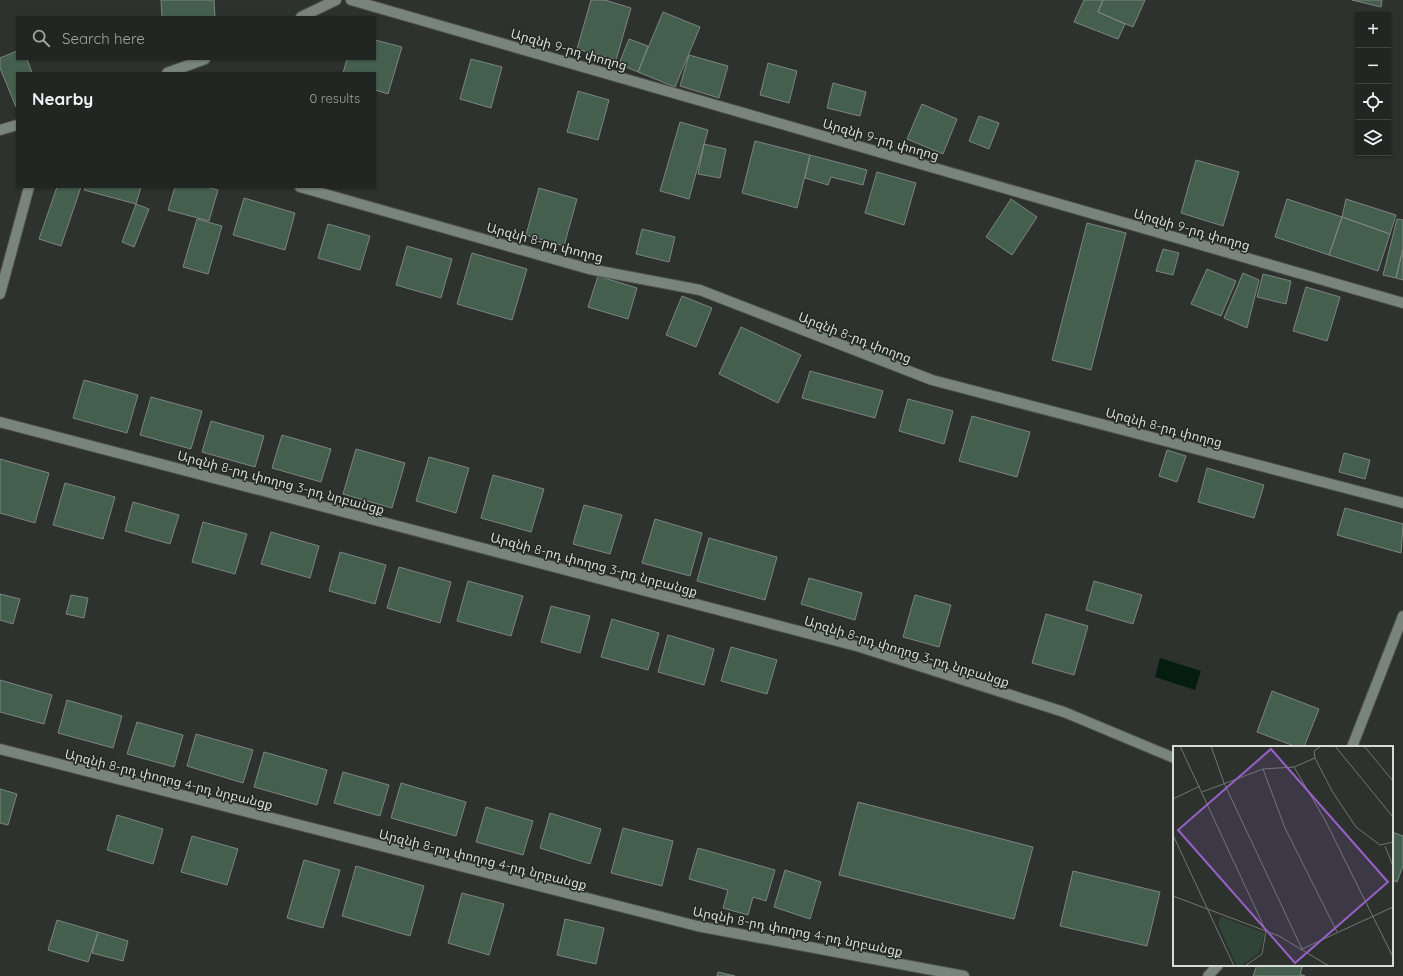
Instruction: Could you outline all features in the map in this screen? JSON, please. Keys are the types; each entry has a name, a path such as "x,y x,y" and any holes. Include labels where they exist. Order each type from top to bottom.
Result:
{"street":[{"path":"303,16 336,0"},
{"name":"Արզնի 9-րդ փողոց","path":"351,0 1403,303"},
{"path":"170,72 202,60"},
{"path":"0,130 16,125"},
{"path":"0,294 30,188"},
{"name":"Արզնի 8-րդ փողոց","path":"304,188 589,269 700,290 932,380 1403,503"},
{"name":"Արզնի 8-րդ փողոց 3-րդ նրբանցք","path":"0,422 860,647 1064,712 1173,758"},
{"path":"1352,746 1403,616"},
{"name":"Արզնի 8-րդ փողոց 4-րդ նրբանցք","path":"0,749 697,926 964,976"},
{"path":"1208,976 1217,966"}],"shaded area":[{"path":"1160,658 1201,671 1195,690 1155,677"}],"building":[{"path":"161,0 214,0 215,16 162,16"},
{"path":"591,0 605,0 631,8 616,60 577,49"},
{"path":"1084,0 1103,0 1098,12 1125,24 1118,39 1074,22"},
{"path":"1103,0 1145,0 1133,27 1098,12"},
{"path":"1352,0 1382,0 1381,7"},
{"path":"663,12 700,27 675,87 638,72"},
{"path":"629,39 648,46 638,72 619,64"},
{"path":"376,40 402,47 388,94 376,90 376,72 343,72 347,60 376,60"},
{"path":"16,51 16,60 27,60 32,72 16,72 16,107 0,68 0,58"},
{"path":"689,55 728,66 719,98 680,86"},
{"path":"471,59 502,67 491,108 460,99"},
{"path":"768,63 797,71 789,103 760,95"},
{"path":"833,83 866,92 860,116 827,108"},
{"path":"578,91 609,100 598,140 567,132"},
{"path":"922,104 957,119 943,154 907,139"},
{"path":"979,116 999,123 989,149 969,141"},
{"path":"680,122 708,130 689,199 660,191"},
{"path":"755,141 810,155 797,208 742,193"},
{"path":"704,144 726,149 720,178 698,174"},
{"path":"810,155 867,170 863,185 831,177 828,185 805,178"},
{"path":"1196,160 1239,172 1223,226 1181,213"},
{"path":"877,172 916,183 904,225 865,213"},
{"path":"57,188 81,188 61,246 39,239"},
{"path":"85,188 141,188 136,204 84,190"},
{"path":"175,188 211,188 218,190 209,221 168,210"},
{"path":"539,188 577,199 564,246 526,235"},
{"path":"244,198 295,213 285,250 233,235"},
{"path":"1011,199 1037,217 1012,255 986,237"},
{"path":"1287,199 1342,217 1329,255 1275,237"},
{"path":"1346,199 1396,215 1390,234 1342,217"},
{"path":"136,204 149,209 134,247 122,242"},
{"path":"1342,217 1390,234 1378,271 1329,255"},
{"path":"197,219 222,226 208,274 183,267"},
{"path":"1397,219 1403,220 1403,248 1396,278 1383,275"},
{"path":"1087,223 1126,233 1091,370 1052,360"},
{"path":"328,224 370,236 360,270 318,258"},
{"path":"642,229 675,237 669,262 636,254"},
{"path":"407,246 452,259 441,298 396,285"},
{"path":"1163,249 1179,253 1173,275 1156,271"},
{"path":"1403,249 1403,280 1396,278"},
{"path":"472,253 527,269 512,320 457,304"},
{"path":"1207,269 1236,281 1221,316 1191,304"},
{"path":"1243,273 1259,280 1247,328 1224,318"},
{"path":"1263,274 1291,281 1286,304 1257,297"},
{"path":"598,276 637,288 628,319 588,307"},
{"path":"1306,287 1340,297 1327,341 1293,331"},
{"path":"682,296 712,308 696,347 666,335"},
{"path":"741,327 801,355 778,403 719,374"},
{"path":"810,371 883,391 875,418 802,398"},
{"path":"84,380 138,395 127,433 73,418"},
{"path":"151,397 202,411 191,449 140,435"},
{"path":"908,399 953,411 944,444 899,431"},
{"path":"972,416 1030,432 1017,477 959,461"},
{"path":"211,421 264,436 255,467 202,452"},
{"path":"282,435 331,449 321,482 272,468"},
{"path":"356,449 405,463 392,508 343,494"},
{"path":"1167,450 1186,456 1177,482 1159,476"},
{"path":"1344,453 1370,460 1365,479 1339,472"},
{"path":"429,457 469,468 456,513 416,501"},
{"path":"0,459 49,473 35,523 0,513"},
{"path":"1207,468 1264,485 1254,518 1198,502"},
{"path":"493,475 544,489 531,532 481,518"},
{"path":"65,483 115,497 103,539 53,525"},
{"path":"133,502 179,515 170,544 125,531"},
{"path":"584,505 622,515 610,554 573,544"},
{"path":"1345,508 1403,524 1401,553 1337,535"},
{"path":"655,519 702,533 690,576 642,563"},
{"path":"203,522 247,534 235,574 192,562"},
{"path":"271,532 319,546 310,578 261,564"},
{"path":"709,538 777,557 765,600 697,581"},
{"path":"340,552 386,565 375,604 329,591"},
{"path":"399,567 451,582 440,623 387,608"},
{"path":"809,578 862,593 855,620 801,604"},
{"path":"468,581 523,596 511,636 457,621"},
{"path":"1094,581 1142,595 1133,624 1086,610"},
{"path":"0,594 20,599 13,624 0,620"},
{"path":"71,595 88,598 84,618 66,614"},
{"path":"915,595 951,605 939,647 903,637"},
{"path":"551,606 590,616 580,653 541,642"},
{"path":"1046,614 1088,626 1074,675 1032,663"},
{"path":"612,619 659,633 648,670 601,657"},
{"path":"668,635 714,649 704,685 658,672"},
{"path":"731,647 777,660 767,694 721,681"},
{"path":"0,680 52,695 44,724 0,712"},
{"path":"1272,691 1319,709 1304,746 1294,746 1257,732"},
{"path":"67,700 122,716 113,748 58,733"},
{"path":"137,722 183,735 174,767 127,754"},
{"path":"196,734 253,750 243,783 187,766"},
{"path":"264,752 327,770 317,805 254,787"},
{"path":"343,772 389,785 380,816 334,803"},
{"path":"401,783 466,802 456,836 391,818"},
{"path":"0,789 17,794 8,825 0,823"},
{"path":"858,802 1033,847 1014,919 839,875"},
{"path":"486,807 533,821 523,855 476,842"},
{"path":"550,813 601,829 590,864 540,848"},
{"path":"117,815 163,829 153,864 107,850"},
{"path":"623,828 673,841 662,886 611,873"},
{"path":"1393,832 1403,836 1403,866 1397,882 1393,880"},
{"path":"192,836 238,849 227,885 181,872"},
{"path":"698,848 775,870 766,901 753,897 748,915 723,908 728,890 689,879"},
{"path":"304,860 340,870 323,928 287,918"},
{"path":"356,866 424,886 410,936 342,916"},
{"path":"785,870 821,882 810,919 774,907"},
{"path":"1073,871 1160,892 1147,946 1060,926"},
{"path":"462,893 504,904 489,955 448,943"},
{"path":"565,919 604,928 596,964 557,955"},
{"path":"57,920 98,932 88,962 48,950"},
{"path":"98,932 128,941 123,961 92,953"},
{"path":"1257,966 1303,966 1300,974 1305,976 1253,976"},
{"path":"718,972 735,976 717,976"}]}
